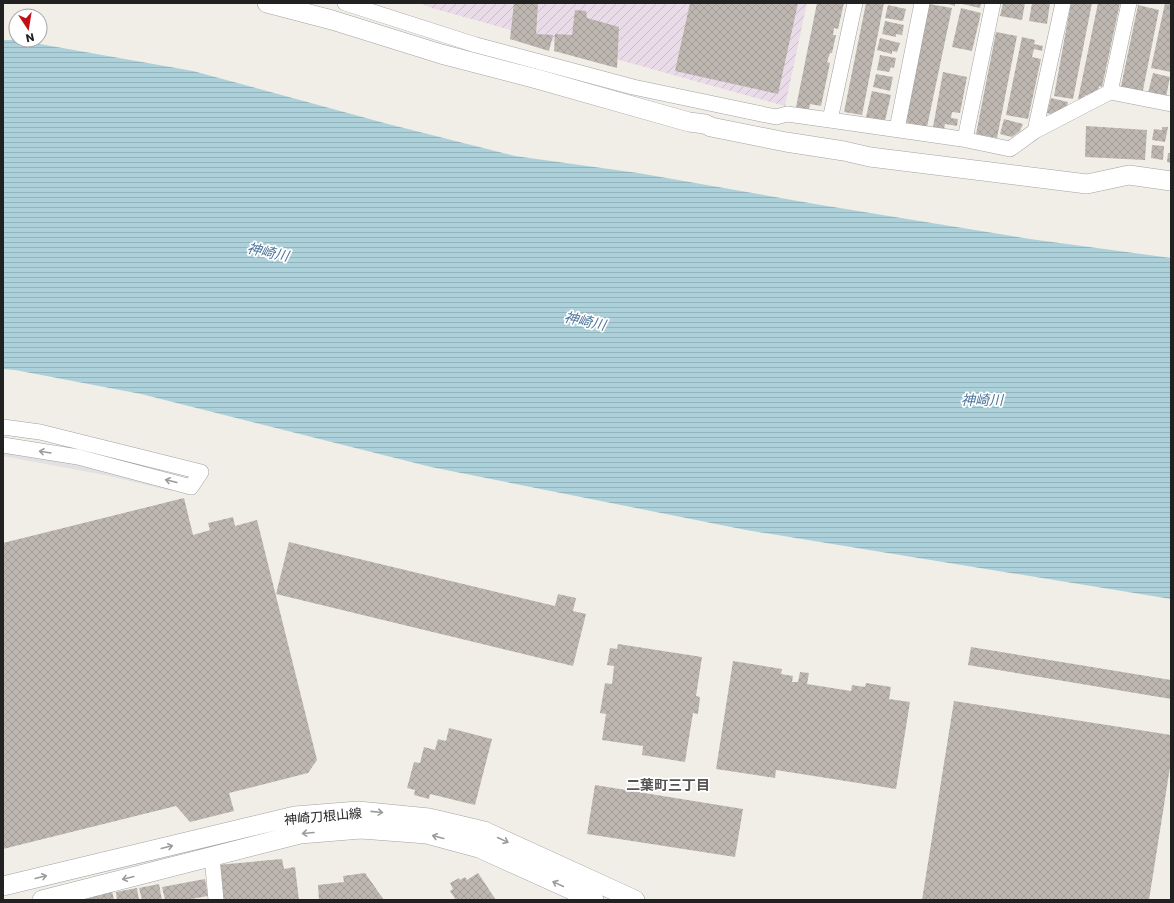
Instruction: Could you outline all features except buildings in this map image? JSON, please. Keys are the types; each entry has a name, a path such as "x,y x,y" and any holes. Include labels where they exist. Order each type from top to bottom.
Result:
{"street":[{"path":"267,3 332,20 441,54 537,79 689,122 706,124 711,127 786,142 844,151 870,157 1087,184 1130,176 1171,181"},
{"path":"346,3 476,45 633,87 776,117 787,114 897,129 965,139 1010,149 1034,131 1110,92 1171,104"},
{"path":"830,120 855,3"},
{"path":"897,129 922,3"},
{"path":"965,139 993,3"},
{"path":"1034,131 1062,3"},
{"path":"1110,92 1129,3"},
{"path":"3,427 40,432 201,472 191,487 78,457 3,446"},
{"name":"神崎刀根山線","path":"3,886 295,816 358,811 429,818 484,831 635,900"},
{"name":"神崎刀根山線","path":"42,900 300,834 361,829 426,834 479,848 594,900"},
{"path":"212,857 216,900"}],"shaded area":[{"path":"419,3 807,3 785,106 432,8"},
{"path":"3,450 37,455 174,485 172,491 105,475 3,456"}],"water":[{"name":"神崎川","path":"3,40 8,40 8,48 48,48 48,45 193,71 388,124 515,156 638,173 1030,239 1171,258 1171,599 746,530 431,467 141,394 3,369"}],"district":[{"name":"二葉町三丁目","path":"668,785"}]}
